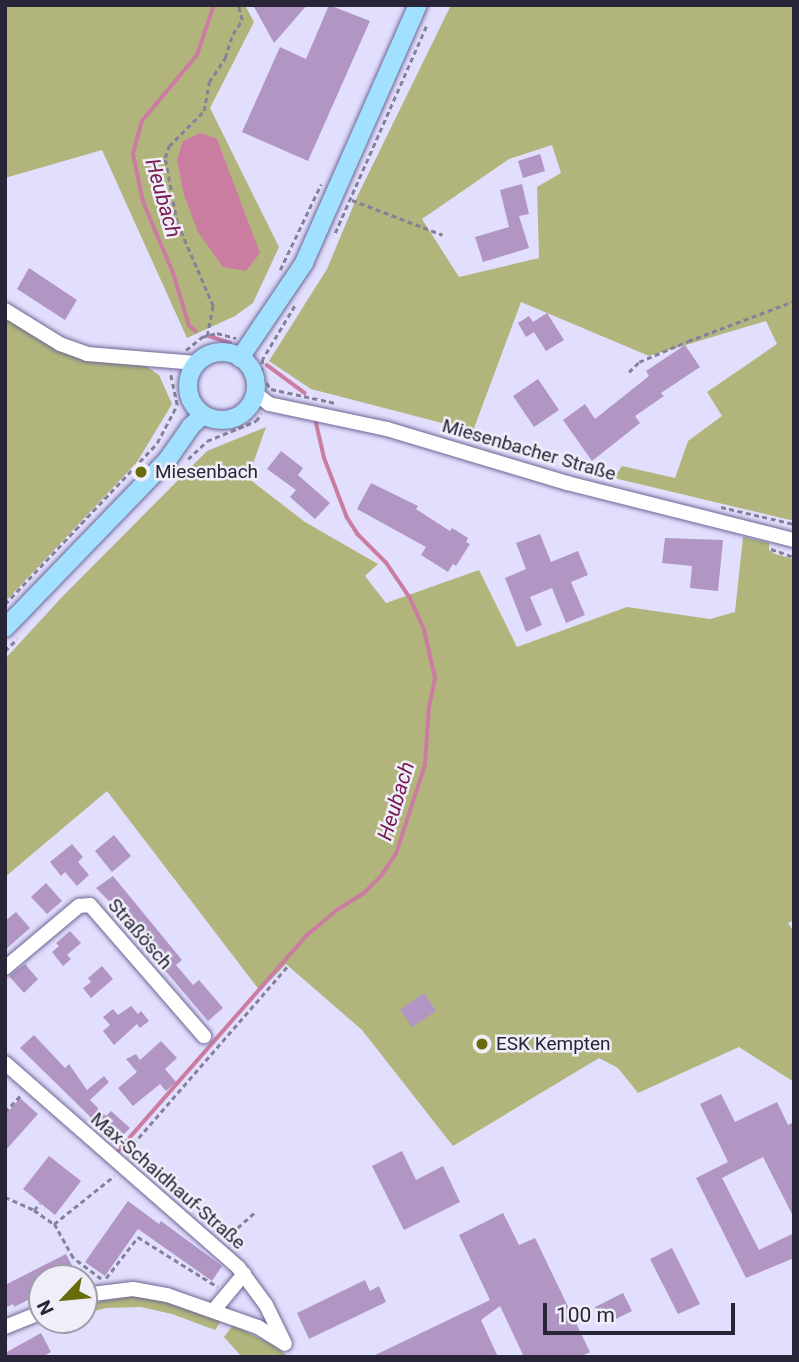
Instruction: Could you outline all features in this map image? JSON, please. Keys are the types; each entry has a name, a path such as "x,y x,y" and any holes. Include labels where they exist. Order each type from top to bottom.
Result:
{"main road":[{"path":"240,358 304,263 424,12"},
{"path":"226,352 240,358 253,373 265,395 234,419 216,420 203,415 190,398 188,380 197,363 209,354 226,352"},
{"path":"5,628 155,473 203,415"}],"street":[{"path":"5,310 60,345 87,354 176,359 197,363"},
{"name":"Miesenbacher Straße","path":"265,395 567,483 794,540"},
{"name":"Straßösch","path":"5,968 79,906 90,905 204,1036"},
{"name":"Max-Schaidhauf-Straße","path":"5,1063 123,1169 217,1247 244,1274 267,1305 285,1344 258,1327 214,1310"},
{"path":"98,1293 133,1289 167,1295 214,1310 244,1274"},
{"path":"5,1327 28,1318"}],"path":[{"path":"207,336 213,306 177,223 165,158 169,146 204,111 209,82 225,58 242,20 238,5"},
{"path":"331,242 351,200 424,12"},
{"path":"279,272 321,184"},
{"path":"351,200 443,235"},
{"path":"184,464 207,441 256,421 265,395 261,376 263,359 299,299"},
{"path":"629,372 639,362 688,341 794,302"},
{"path":"5,604 157,443 177,405 170,373 176,359 193,342 207,336 217,333 236,338"},
{"path":"776,518 794,524"},
{"path":"5,652 23,632"},
{"path":"136,1147 133,1144 288,966"},
{"path":"5,1112 29,1087"},
{"path":"54,1224 123,1169"},
{"path":"5,1198 34,1210 54,1224 73,1258 104,1281 138,1237 230,1294"},
{"path":"34,1210 40,1203"},
{"path":"217,1247 254,1213"}],"green space":[{"path":"5,5 245,5 254,22 210,108 279,247 253,303 235,316 187,338 102,150 5,178"},
{"path":"451,5 794,5 794,521 614,478 622,466 675,478 688,441 722,416 707,392 777,344 766,321 649,356 521,302 473,431 311,389 269,361 327,269 357,197","holes":["552,145 561,173 537,187 539,258 459,277 422,219 509,159"]},
{"path":"5,315 32,332 146,366 159,375 172,404 137,462 5,602"},
{"path":"266,427 248,478 305,522 378,564 365,576 386,603 479,570 517,647 627,607 710,619 735,612 743,537 769,543 769,550 775,554 794,559 794,920 788,923 794,932 794,1082 739,1047 638,1093 618,1068 599,1058 453,1146 362,1030 286,964 260,991 107,791 5,877 5,659 62,597 207,451"},
{"path":"133,1296 166,1301 221,1321 215,1330 172,1314 141,1307 98,1310 98,1302"},
{"path":"233,1325 273,1345 289,1357 242,1357 224,1337"}],"shaded area":[{"path":"200,133 217,139 260,253 246,271 223,267 198,232 184,195 177,160 183,141"}],"building":[{"path":"253,5 307,5 274,43"},
{"path":"329,5 370,21 308,161 242,132 280,47 306,59"},
{"path":"540,154 545,171 523,178 518,161"},
{"path":"522,184 529,214 519,216 529,248 483,262 475,237 509,227 500,190"},
{"path":"29,268 77,300 65,320 17,289"},
{"path":"547,313 564,340 546,351 534,332 526,337 518,323 529,316 533,322"},
{"path":"685,345 700,367 661,393 664,396 635,416 640,423 592,461 563,420 585,404 595,419 649,376 646,371"},
{"path":"538,379 559,410 534,427 513,396"},
{"path":"281,451 303,468 298,475 330,503 315,519 290,497 296,490 267,469"},
{"path":"371,483 418,506 416,509 450,531 452,528 468,538 466,542 470,544 456,566 453,564 448,572 421,555 426,547 357,509"},
{"path":"540,534 551,562 578,551 588,575 571,582 585,615 566,623 552,588 530,597 542,625 526,632 505,578 526,569 516,543"},
{"path":"665,538 723,540 718,591 690,588 692,566 662,563"},
{"path":"114,835 131,856 112,872 95,851"},
{"path":"72,844 83,857 78,862 89,875 77,886 65,872 61,876 50,862"},
{"path":"113,876 182,960 176,965 193,985 199,980 223,1008 208,1021 141,942 146,938 96,888"},
{"path":"46,883 62,901 47,914 31,897"},
{"path":"16,912 30,928 5,950 5,921"},
{"path":"70,931 81,943 67,955 71,959 63,966 52,952 59,946 56,943"},
{"path":"25,964 38,979 24,993 9,976"},
{"path":"102,966 113,979 91,998 83,988 91,982 88,978"},
{"path":"424,993 436,1011 412,1027 400,1010"},
{"path":"131,1006 138,1014 141,1011 149,1021 140,1028 137,1024 114,1045 103,1031 110,1025 103,1017 113,1009 118,1015"},
{"path":"34,1035 65,1068 69,1064 87,1090 104,1076 109,1082 90,1100 106,1116 111,1111 130,1128 116,1142 20,1048"},
{"path":"161,1041 177,1058 165,1069 176,1082 166,1091 160,1084 133,1106 118,1088 137,1072 126,1059 136,1054 140,1060"},
{"path":"721,1094 735,1122 777,1102 788,1125 794,1122 794,1218 763,1157 722,1178 759,1250 794,1233 794,1258 746,1278 696,1178 728,1162 700,1104"},
{"path":"20,1098 38,1114 5,1151 5,1115"},
{"path":"402,1151 416,1180 443,1166 460,1202 404,1230 372,1166"},
{"path":"49,1156 81,1181 55,1215 23,1189"},
{"path":"128,1201 159,1224 161,1221 222,1266 212,1281 138,1229 105,1276 98,1271 98,1264 85,1262"},
{"path":"503,1213 519,1245 535,1238 590,1352 580,1357 524,1357 500,1306 481,1320 498,1357 371,1357 490,1300 459,1235"},
{"path":"672,1248 700,1304 678,1314 650,1259"},
{"path":"66,1254 71,1264 46,1264"},
{"path":"28,1273 28,1300 5,1308 5,1285"},
{"path":"365,1280 370,1291 379,1286 386,1302 309,1339 297,1313"},
{"path":"623,1293 632,1311 604,1325 595,1307"},
{"path":"39,1334 51,1352 42,1357 5,1357 5,1353"}],"waterway":[{"name":"Heubach","path":"196,332 189,326 173,273 143,202 133,154 142,121 197,55 214,5"},
{"name":"Heubach","path":"209,336 230,343"},
{"name":"Heubach","path":"267,365 305,393"},
{"name":"Heubach","path":"118,1151 306,936 337,910 364,893 381,876 396,854 425,765 429,707 435,678 424,630 409,597 386,563 358,535 347,518 324,458 316,422"}],"place":[{"name":"Miesenbach","path":"141,472"},
{"name":"ESK Kempten","path":"482,1044"}]}
